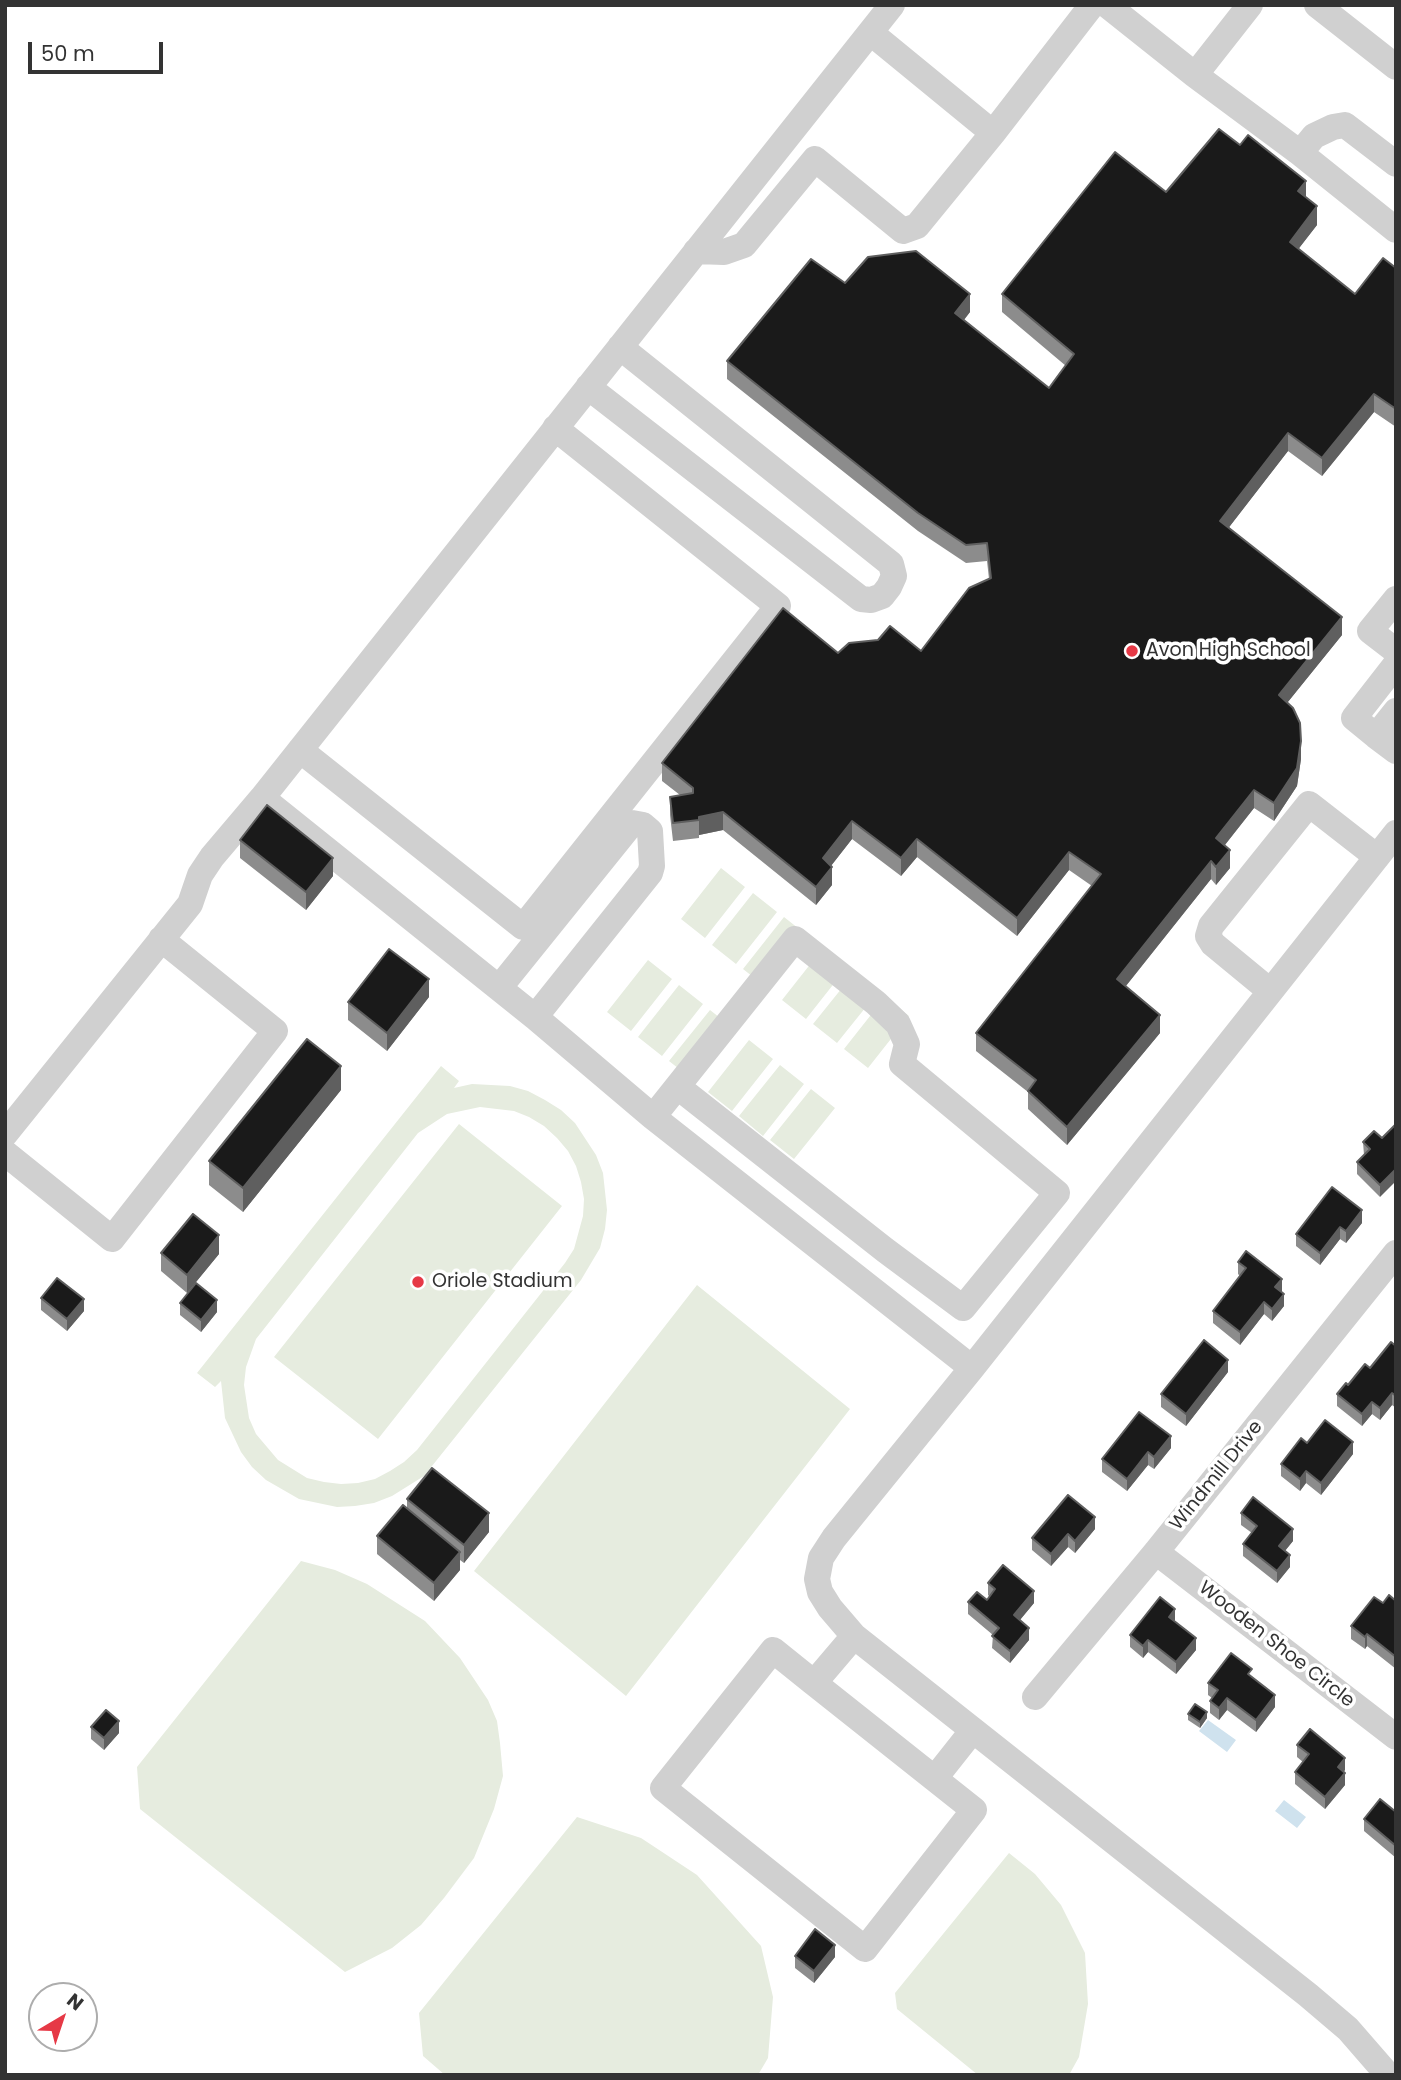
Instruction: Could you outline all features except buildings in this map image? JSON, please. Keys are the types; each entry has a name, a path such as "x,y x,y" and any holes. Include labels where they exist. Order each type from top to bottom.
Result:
{"street":[{"path":"5,1134 190,904 200,875 212,857 262,798 892,5"},
{"path":"787,137 903,231 918,226 1092,5"},
{"path":"1107,5 1396,230"},
{"path":"1195,75 1250,5"},
{"path":"1317,5 1396,67"},
{"path":"870,33 993,133"},
{"path":"1300,153 1314,136 1333,127 1345,125 1396,164"},
{"path":"696,251 724,252 744,245 815,159"},
{"path":"588,387 861,599 871,600 882,596 890,587 894,576 891,564 620,347"},
{"path":"300,750 523,927 778,606 555,428"},
{"path":"1396,599 1370,631 1396,651"},
{"path":"1396,664 1354,718 1386,744 1396,711"},
{"path":"262,798 535,1017 653,1117 972,1368"},
{"path":"1270,992 1213,944 1208,936 1211,926 1309,804 1377,857"},
{"path":"499,988 632,823 643,825 650,831 650,873 535,1017"},
{"path":"1388,2075 1348,2029 1308,1995 854,1636 830,1608 820,1592 817,1579 821,1558 834,1538 1396,833"},
{"path":"5,1153 112,1239 275,1031 161,939"},
{"path":"653,1117 794,939 866,995 898,1024 906,1044 902,1064 1090,1219"},
{"path":"678,1087 842,1217 963,1308 1057,1193"},
{"path":"819,1246 842,1217"},
{"name":"Windmill Drive","path":"1035,1697 1156,1552 1396,1253"},
{"name":"Wooden Shoe Circle","path":"1156,1552 1396,1737"},
{"path":"814,1683 854,1636"},
{"path":"773,1650 814,1683 974,1810 865,1949 663,1788 773,1650"},
{"path":"934,1778 973,1730"}],"shaded area":[{"path":"721,868 745,887 705,938 681,919"},
{"path":"753,893 777,912 736,964 712,945"},
{"path":"784,917 808,936 767,988 743,969"},
{"path":"823,948 847,967 806,1019 782,1000"},
{"path":"648,960 672,979 631,1031 607,1012"},
{"path":"854,973 878,992 837,1043 813,1024"},
{"path":"679,985 703,1004 662,1056 638,1037"},
{"path":"885,997 909,1016 868,1068 844,1049"},
{"path":"710,1010 734,1029 693,1080 669,1061"},
{"path":"749,1040 773,1059 732,1111 708,1092"},
{"path":"780,1065 804,1084 763,1136 739,1116"},
{"path":"441,1066 459,1081 454,1088 472,1084 510,1086 545,1100 575,1123 596,1155 603,1173 607,1210 605,1229 600,1248 581,1280 424,1476 392,1496 374,1503 337,1507 299,1499 266,1480 241,1452 225,1418 221,1381 215,1387 197,1373","holes":["480,1107 514,1111 544,1126 568,1151 576,1166 584,1199 583,1216 574,1249 417,1450 404,1462 375,1479 358,1483 341,1484 307,1478 278,1460 256,1434 249,1418 244,1385 246,1367 256,1339 418,1133 447,1114"]},
{"path":"811,1089 835,1108 794,1159 770,1140"},
{"name":"Oriole Stadium","path":"459,1124 562,1206 378,1439 274,1357"},
{"path":"697,1285 850,1409 626,1696 474,1571"},
{"path":"301,1561 335,1570 367,1584 425,1621 460,1658 488,1700 497,1721 500,1743 503,1776 494,1809 474,1858 421,1925 392,1948 345,1972 140,1809 137,1767"},
{"path":"577,1817 641,1838 697,1875 761,1946 773,1997 768,2058 758,2075 445,2075 423,2056 419,2013"},
{"path":"1009,1853 1035,1874 1061,1905 1085,1953 1088,2004 1079,2057 1069,2075 978,2075 897,2009 895,1993"}],"water":[{"path":"1208,1720 1236,1740 1227,1752 1199,1731"},
{"path":"1284,1800 1306,1817 1297,1828 1275,1811"}],"place":[{"name":"Avon High School","path":"1132,651"},
{"name":"Oriole Stadium","path":"418,1282"}]}
